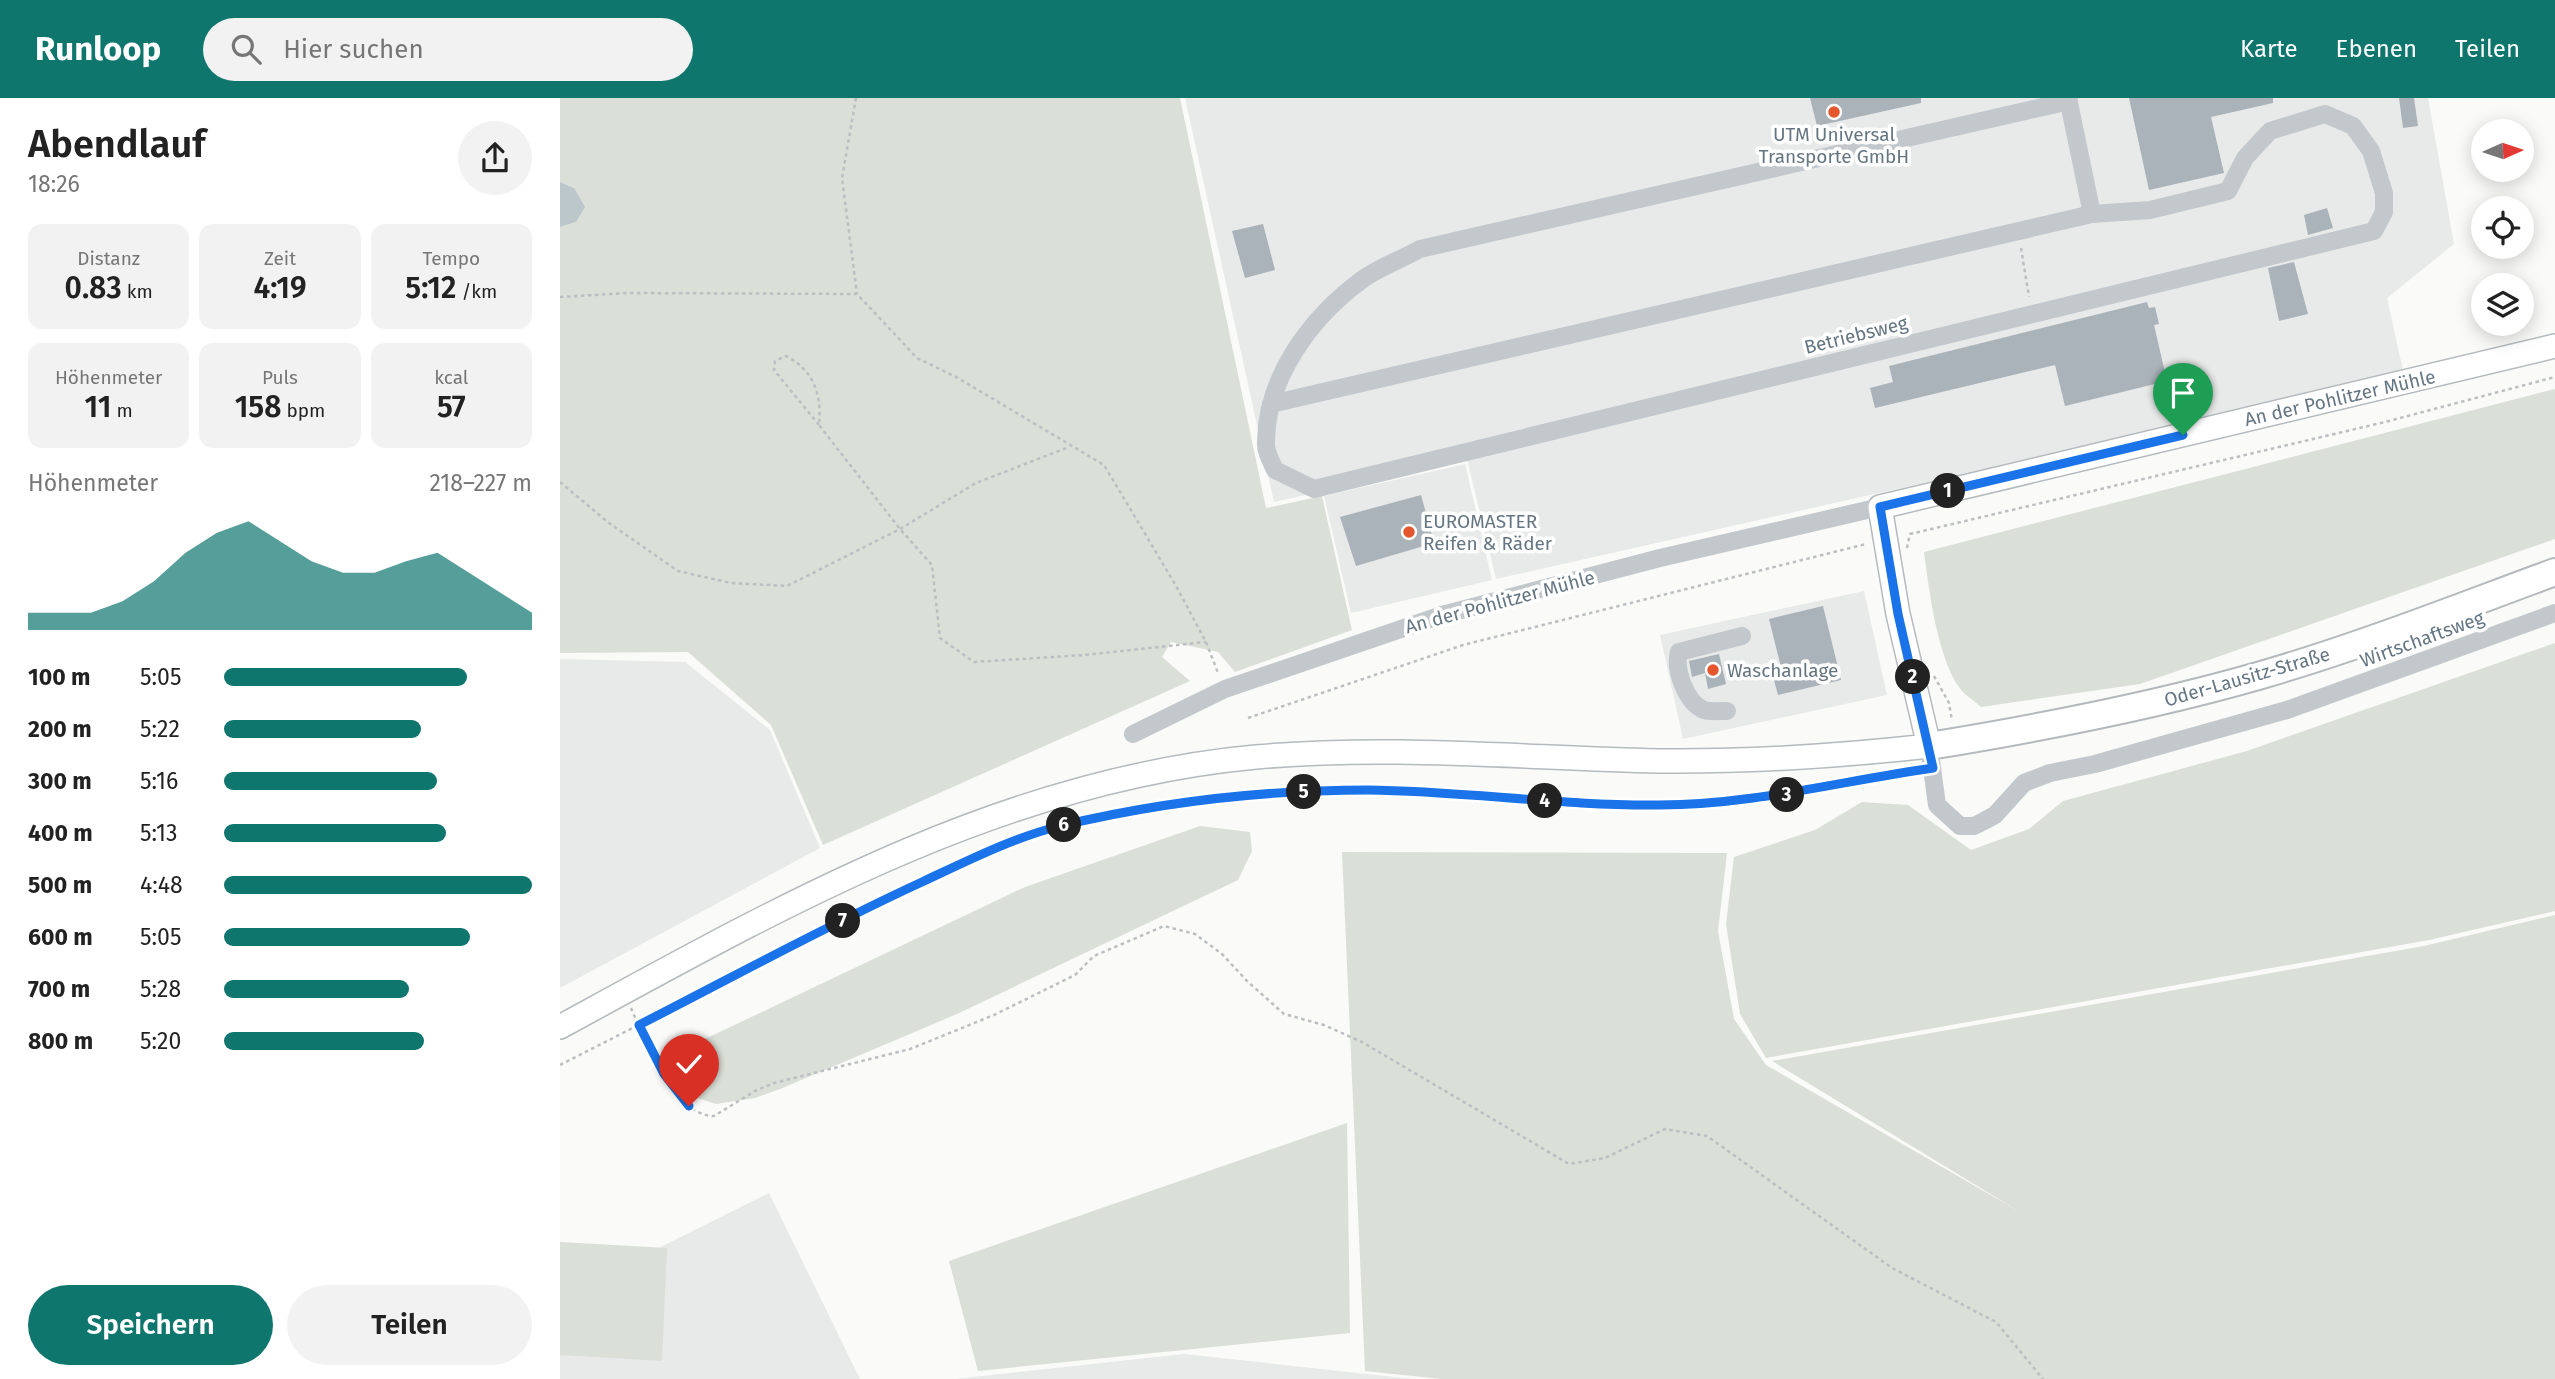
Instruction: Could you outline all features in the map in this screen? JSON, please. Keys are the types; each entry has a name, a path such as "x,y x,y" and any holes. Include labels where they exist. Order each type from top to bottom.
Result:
{"highway":[{"name":"Oder-Lausitz-Straße","path":"1939,752 2168,700 2259,676 2346,648 2555,572"}],"main road":[{"name":"An der Pohlitzer Mühle","path":"1880,507 2555,346"},
{"path":"560,1027 825,886 883,859 995,814 1147,773 1256,757 1391,752 1708,761 1939,752 1898,614 1880,507"}],"street":[{"name":"Betriebsweg","path":"1271,404 2092,214 2151,211 2228,191 2245,158 2270,131 2324,106 2353,126 2371,150 2384,193 2384,212 2374,231 1314,489 1275,470 1266,447 1271,404 1291,354 1327,312 1364,279 1420,249 2068,99 2092,214"},
{"name":"An der Pohlitzer Mühle","path":"1133,734 1225,689 1442,615 1660,558 1880,507"},
{"name":"Wirtschaftsweg","path":"1939,752 1937,805 1948,818 1960,826 1974,826 1995,815 2024,783 2050,773 2095,764 2287,710 2555,613"},
{"path":"1727,711 1705,710 1688,697 1677,658 1679,652 1742,636"}],"path":[{"path":"856,98 842,178 857,294 917,358 958,378 1104,465 1175,584 1206,642 1225,689"},
{"path":"2018,232 2032,314"},
{"path":"560,297 628,293 857,294"},
{"path":"819,425 821,405 813,380 800,363 786,356 775,361 774,370 900,529 932,565 940,638 974,662 1084,655 1206,642"},
{"path":"1248,718 1463,645 1885,540 2385,422 2555,377"},
{"path":"560,482 608,523 678,571 731,583 787,586 900,529 976,483 1071,446"},
{"path":"1906,552 1910,534"},
{"path":"560,1065 894,895 1006,843 1059,826 1199,800 1282,793 1370,790 1661,805 1797,793 1939,752 1948,703 1932,673"},
{"path":"624,992 664,1074 679,1096 697,1113 714,1116 755,1091 774,1083 910,1049 994,1016 1074,975 1094,956 1164,926 1195,934 1222,954 1247,981 1284,1013 1324,1025 1362,1042 1569,1164 1605,1158 1665,1129 1707,1136 1892,1268 1996,1322 2043,1379"}],"shaded area":[{"path":"560,98 1180,98 1266,508 1322,496 1352,630 1235,672 1218,652 1171,642 1162,657 1190,681 823,845 771,725 688,652 560,653 560,227 576,222 574,188 560,182"},
{"path":"1185,98 2428,98 2454,244 2387,298 2404,375 1496,579 1467,459 1274,502"},
{"path":"560,182 574,188 585,207 576,222 560,227"},
{"path":"2555,389 2555,539 2140,684 1981,707 1964,693 1947,665 1936,626 1924,552"},
{"path":"1465,464 1492,580 1351,613 1324,496"},
{"path":"1864,591 1887,695 1683,739 1660,635"},
{"path":"2555,643 2555,911 2429,940 1766,1058 1740,1014 1726,924 1734,857 1815,830 1862,802 1908,805 1971,850 2029,829 2063,801 2247,751"},
{"path":"560,659 685,662 770,730 820,848 560,988"},
{"path":"1200,826 1250,832 1252,851 1238,880 957,1014 780,1089 755,1098 716,1104 679,1092 679,1059 705,1039 1025,887"},
{"path":"1342,852 1727,853 1718,931 1734,1019 1766,1065 2020,1212 1772,1061 2424,946 2555,915 2555,1379 1441,1379 1365,1371"},
{"path":"1347,1123 1350,1333 978,1371 949,1261"},
{"path":"769,1193 860,1379 560,1379 560,1297"},
{"path":"560,1242 667,1248 662,1361 560,1355"},
{"path":"1184,1354 1413,1379 955,1379"}],"building":[{"path":"1810,98 1921,98 1921,103 1817,126"},
{"path":"2129,98 2273,98 2273,103 2211,117 2224,173 2149,190"},
{"path":"2399,98 2414,98 2418,126 2403,128"},
{"path":"2327,208 2333,228 2308,235 2304,215"},
{"path":"1263,224 1275,270 1245,278 1232,231"},
{"path":"2294,262 2308,314 2279,321 2268,268"},
{"path":"2147,302 2149,308 2155,307 2159,324 2154,325 2167,381 2065,406 2055,365 1875,408 1870,388 1893,382 1889,366"},
{"path":"1421,495 1434,543 1356,566 1340,517"},
{"path":"1823,606 1841,680 1778,695 1771,669 1781,667 1769,619"},
{"name":"Waschanlage","path":"1719,654 1726,684 1708,689 1705,673 1692,677 1689,661"}],"place":[{"name":"UTM Universal Transporte GmbH","path":"1834,112"},
{"name":"EUROMASTER Reifen & Räder","path":"1409,532"},
{"name":"Waschanlage","path":"1713,670"}],"route":[{"path":"689,1106 664,1074 639,1025 894,895 1006,843 1059,826 1199,800 1282,793 1370,790 1661,805 1797,793 1848,780 1933,768 1898,614 1880,507 2183,435"}]}
